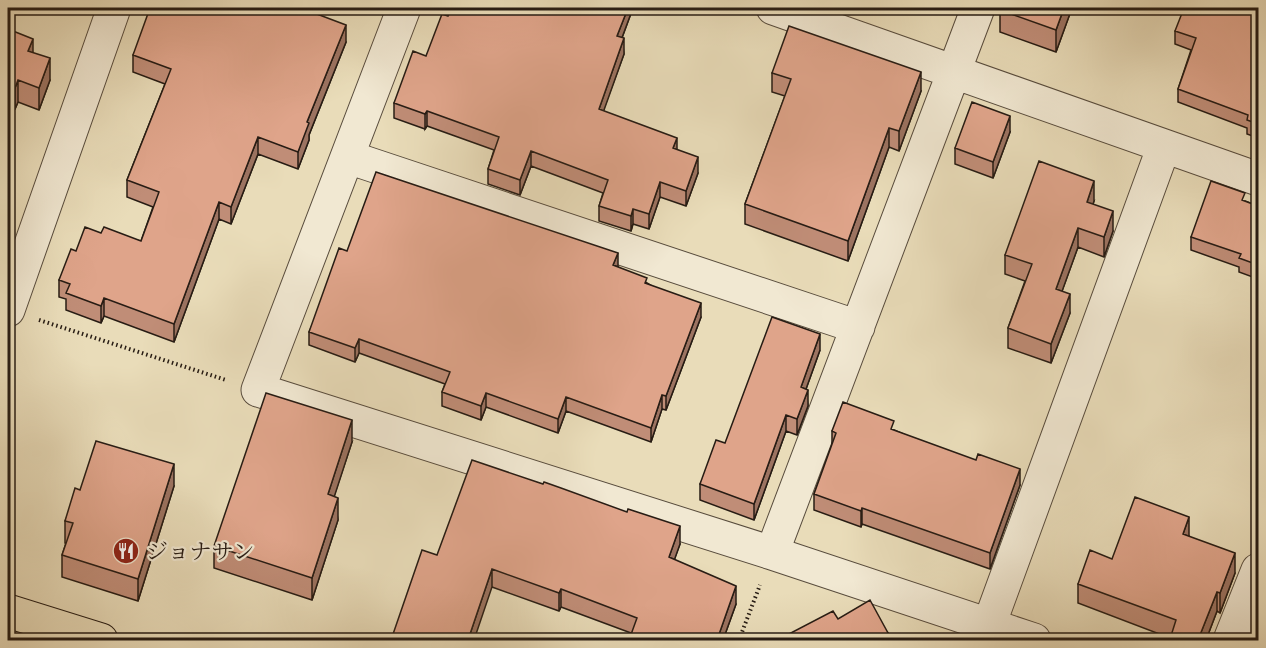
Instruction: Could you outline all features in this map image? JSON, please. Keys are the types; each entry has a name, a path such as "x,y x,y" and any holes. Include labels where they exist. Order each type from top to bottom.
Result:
{"main road":[{"path":"8,611 101,640"}],"street":[{"path":"22,314 114,8"},
{"path":"404,8 258,390 772,553 1034,640"},
{"path":"772,8 1258,179"},
{"path":"772,553 978,8"},
{"path":"989,626 1164,146"},
{"path":"348,157 858,327"},
{"path":"1230,640 1258,570"}],"path":[{"path":"22,314 258,390"},
{"path":"739,640 772,553"}],"building":[{"path":"150,8 158,10 159,8 301,8 346,25 307,122 309,123 298,152 258,137 231,207 219,202 174,324 104,298 101,306 66,293 70,284 59,280 71,249 76,251 85,227 101,233 104,227 141,241 159,192 127,180 171,69 133,55"},
{"path":"452,8 628,8 617,36 624,38 599,109 677,138 673,148 698,157 686,191 660,182 649,214 633,209 631,216 599,206 608,180 531,151 520,180 488,169 499,137 427,111 425,114 394,103 413,51 426,56 442,14 448,16"},
{"path":"1001,8 1064,8 1056,30 1000,10"},
{"path":"1184,8 1258,8 1258,124 1247,120 1248,115 1178,89 1196,38 1175,31"},
{"path":"789,26 921,72 899,131 889,128 848,241 745,204 791,79 772,73"},
{"path":"8,29 33,39 28,51 50,58 39,88 18,80 15,88 8,85"},
{"path":"972,102 1010,116 993,162 955,148"},
{"path":"1039,161 1094,181 1087,202 1113,211 1104,237 1078,228 1056,289 1070,294 1051,344 1008,328 1032,264 1005,255"},
{"path":"376,172 618,253 613,265 647,278 645,283 701,303 666,396 662,395 651,428 566,397 558,419 486,393 481,406 442,392 450,372 359,339 355,348 309,332 339,248 347,251"},
{"path":"1211,181 1245,193 1242,200 1258,206 1258,265 1239,258 1241,254 1191,237"},
{"path":"772,317 820,334 801,387 808,390 797,419 786,415 754,504 700,484 716,440 725,443"},
{"path":"266,393 352,420 328,494 338,498 312,578 214,546"},
{"path":"843,402 894,421 891,429 976,460 978,454 1020,469 990,553 862,508 861,511 814,494 836,433 832,431"},
{"path":"96,441 174,464 138,579 62,555 73,523 65,521 75,488 80,490"},
{"path":"472,460 543,484 544,482 627,512 628,509 680,526 669,557 736,586 717,640 629,640 637,618 561,589 559,593 492,569 468,640 391,640 422,550 437,555"},
{"path":"1135,497 1189,517 1183,534 1235,553 1220,593 1217,592 1198,640 1170,639 1176,620 1078,584 1090,550 1112,559"},
{"path":"870,600 888,633 874,640 788,640 785,636 833,611 838,619"}],"place":[{"name":"ジョナサン","path":"126,551"}]}
